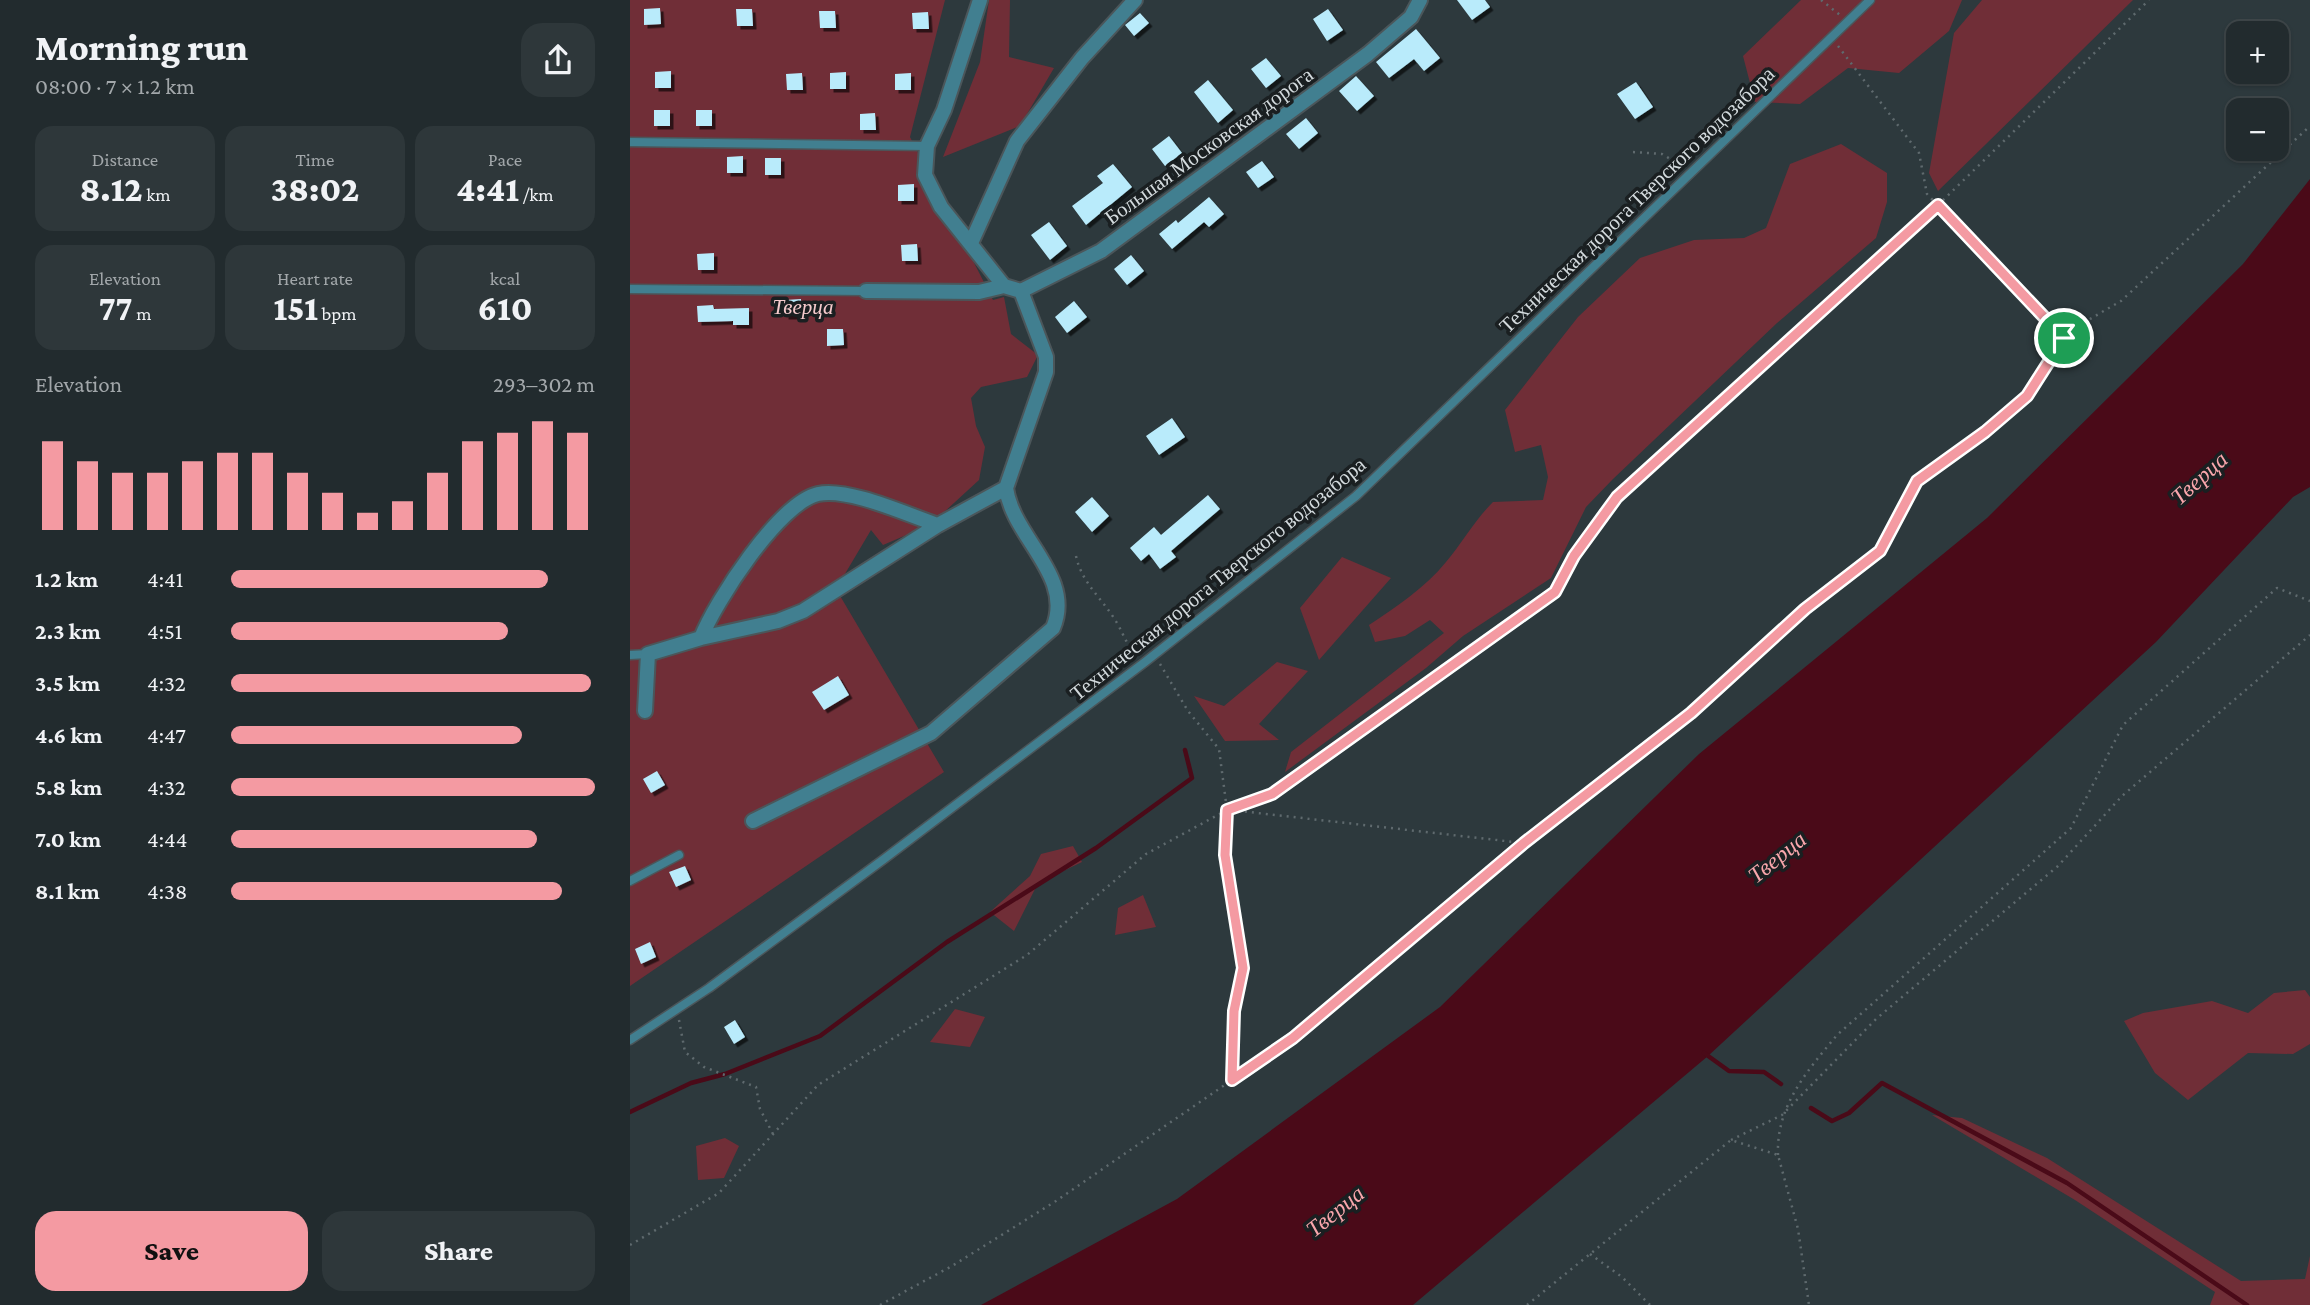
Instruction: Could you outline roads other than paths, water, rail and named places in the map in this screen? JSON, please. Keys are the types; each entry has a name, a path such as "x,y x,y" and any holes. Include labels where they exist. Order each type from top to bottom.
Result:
{"street":[{"path":"980,0 944,110 927,146 927,182 941,207 1004,286"},
{"path":"971,243 1017,141 1082,58 1135,0"},
{"name":"Большая Московская дорога","path":"1411,17 1420,0"},
{"name":"Большая Московская дорога","path":"1021,291 1101,251 1340,75 1431,0"},
{"path":"753,821 931,733 1053,628 1060,603 1055,581 1020,530 1006,488 1046,372 1046,357 1021,291 1004,286 979,292 866,291"},
{"path":"645,712 649,654 701,638 778,621 803,611 938,525 1006,488"},
{"path":"701,638 753,549 808,498 827,493 848,495 938,525"}],"lane":[{"name":"Техническая дорога Тверского водозабора","path":"630,1040 884,859 1146,662 1356,496 1870,0"},
{"path":"630,142 927,146"},
{"path":"630,289 866,291"},
{"path":"630,656 649,654"},
{"path":"630,881 679,855"}],"water":[{"name":"Тверца","path":"2310,179 2310,487 2293,497 2156,642 1708,1056 1413,1305 981,1305 1177,1199 1440,1007 1699,754 1987,518 2243,264"}],"waterway":[{"path":"630,1112 691,1083 725,1074 820,1036 947,942 1096,848 1192,778 1185,750"},
{"path":"1704,1053 1729,1071 1764,1072 1781,1084"},
{"path":"1811,1108 1832,1121 1849,1113 1882,1083 2067,1183 2247,1305"}]}
